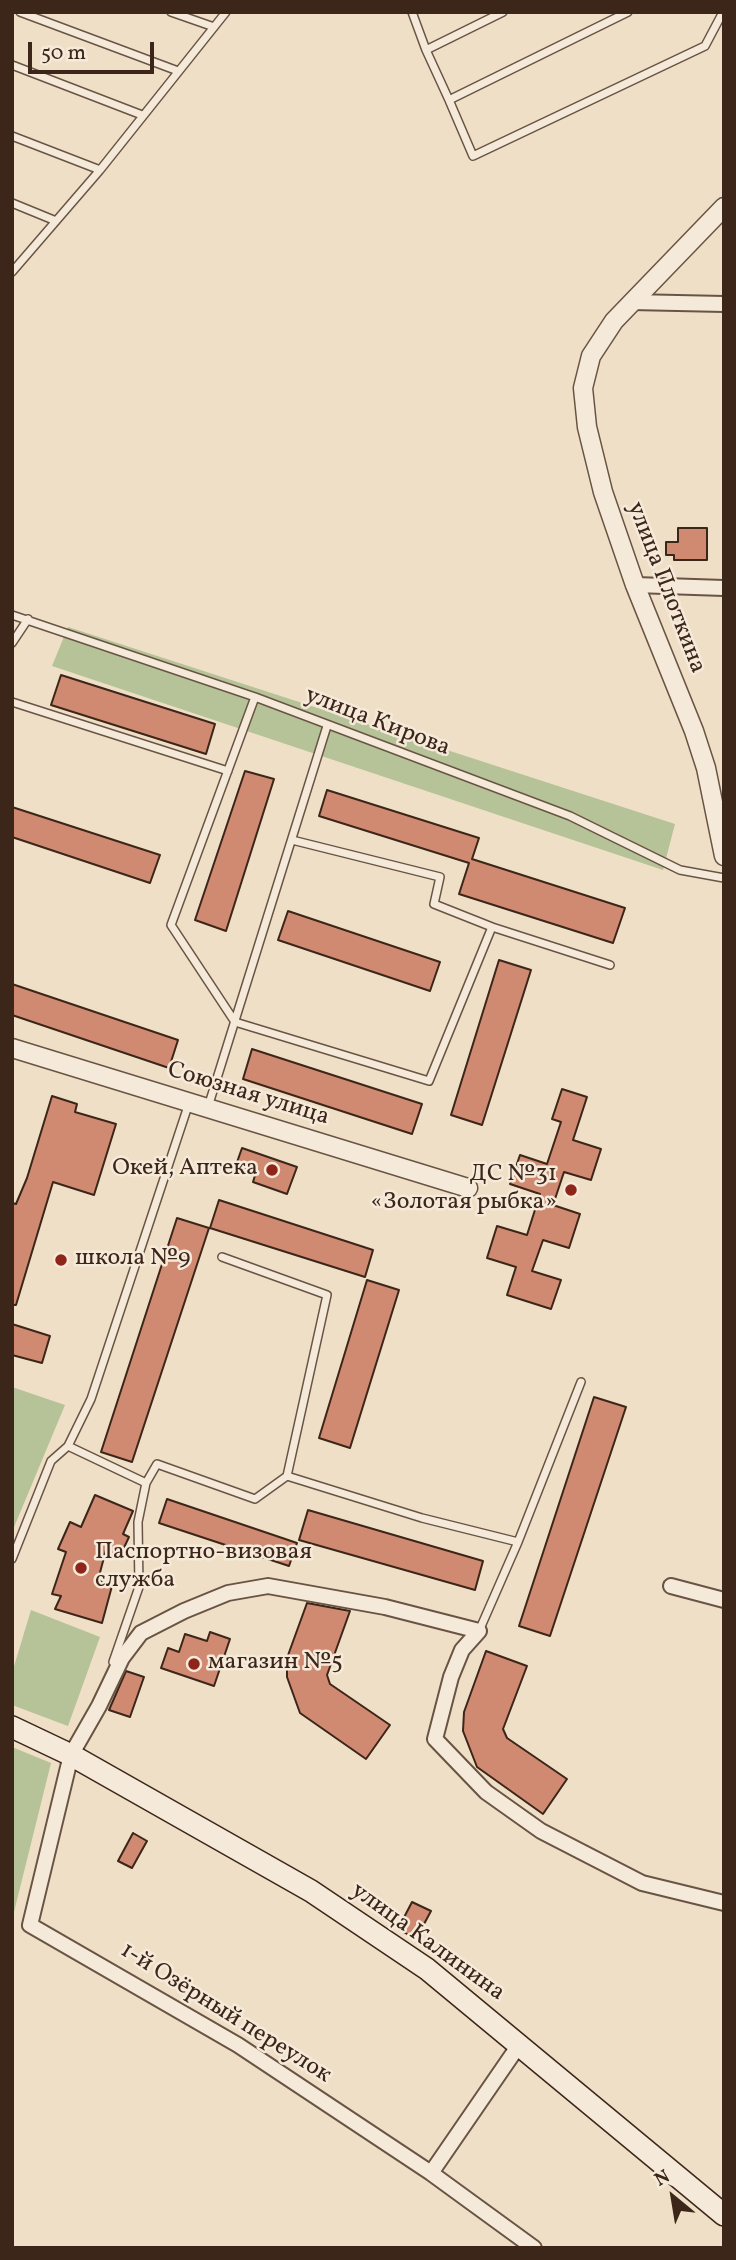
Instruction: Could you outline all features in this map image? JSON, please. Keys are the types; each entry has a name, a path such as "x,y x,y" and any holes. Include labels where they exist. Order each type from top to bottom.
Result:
{"main road":[{"name":"улица Калинина","path":"12,1727 71,1755 312,1891 427,1969 724,2215"}],"street":[{"path":"631,302 724,207"},
{"path":"631,302 724,304"},
{"name":"улица Плоткина","path":"631,302 598,345 585,374 584,402 592,452 635,585 698,743 724,856"},
{"path":"635,585 724,588"},
{"name":"Союзная улица","path":"12,1048 468,1188"},
{"path":"71,1755 122,1658 141,1633 228,1593 268,1586 384,1606 478,1631 462,1650 451,1677 435,1739 486,1793 541,1831 642,1883 724,1903"},
{"path":"671,1586 724,1600"},
{"name":"1-й Озёрный переулок","path":"71,1755 30,1925 238,2045 431,2173 534,2248"},
{"path":"431,2173 519,2045"}],"lane":[{"path":"20,12 178,71"},
{"path":"171,12 214,27"},
{"path":"12,272 100,170 226,12"},
{"path":"412,12 473,156 705,46 723,12"},
{"path":"426,50 503,12"},
{"path":"449,100 628,12"},
{"path":"12,65 142,115"},
{"path":"12,136 100,170"},
{"path":"12,203 56,221"},
{"name":"улица Кирова","path":"12,615 255,697 570,816 680,870 724,878"},
{"path":"12,643 28,619"},
{"path":"255,697 172,925 234,1022 429,1081 492,927"},
{"path":"12,702 228,771"},
{"path":"208,1108 327,726"},
{"path":"292,840 440,877 434,904 492,927 610,965"},
{"path":"12,1559 51,1461 68,1446 91,1399 189,1102"},
{"path":"99,1706 139,1587 141,1564 138,1522 146,1483 158,1464 255,1499 287,1476 327,1296 222,1257"},
{"path":"478,1631 518,1542 580,1382"},
{"path":"68,1446 146,1483"},
{"path":"287,1476 422,1518 518,1542"}],"green space":[{"path":"68,627 675,824 663,870 52,666"},
{"path":"12,1387 65,1405 12,1532"},
{"path":"31,1610 100,1637 68,1726 12,1705 12,1673"},
{"path":"12,1747 51,1763 12,1920"}],"building":[{"path":"678,528 707,528 707,560 674,560 674,555 666,555 666,542 678,542"},
{"path":"61,675 215,724 206,754 51,705"},
{"path":"245,771 274,779 226,931 195,920"},
{"path":"327,790 479,838 472,859 625,908 613,943 459,894 469,863 319,816"},
{"path":"12,807 160,855 150,883 12,837"},
{"path":"288,911 440,962 430,991 278,940"},
{"path":"499,960 531,970 482,1125 451,1115"},
{"path":"12,984 178,1040 169,1068 12,1015"},
{"path":"252,1049 422,1104 412,1134 243,1079"},
{"path":"562,1089 587,1097 573,1140 601,1149 591,1180 564,1172 553,1205 580,1214 569,1248 543,1240 532,1271 561,1280 551,1309 507,1295 516,1267 487,1258 497,1226 527,1235 540,1194 510,1184 520,1155 547,1164 561,1122 552,1119"},
{"path":"52,1096 77,1104 75,1112 116,1124 94,1195 53,1182 16,1305 12,1305 12,1203 16,1204 27,1178"},
{"name":"Окей, Аптека","path":"242,1148 297,1167 287,1194 253,1182 256,1172 236,1165"},
{"path":"219,1200 373,1250 365,1277 210,1228"},
{"path":"177,1218 209,1228 132,1462 101,1452"},
{"path":"367,1280 399,1290 350,1448 319,1438"},
{"path":"12,1324 50,1336 42,1363 12,1355"},
{"path":"594,1397 626,1407 550,1636 519,1626"},
{"name":"Паспортно-визовая служба","path":"95,1495 133,1511 123,1534 129,1537 120,1556 106,1550 98,1580 112,1586 102,1623 55,1609 61,1596 52,1594 66,1552 58,1549 70,1522 81,1527"},
{"path":"167,1499 297,1543 289,1566 159,1523"},
{"path":"308,1510 483,1561 475,1590 299,1540"},
{"path":"307,1603 350,1611 327,1675 330,1684 390,1725 366,1759 300,1713 287,1677 287,1658"},
{"path":"210,1632 230,1639 214,1686 161,1668 168,1648 179,1652 185,1634 207,1641"},
{"path":"486,1651 527,1666 503,1729 507,1738 567,1779 543,1814 477,1767 463,1731 464,1712"},
{"path":"126,1671 144,1677 130,1717 109,1710"},
{"path":"133,1833 147,1841 132,1868 118,1861"},
{"path":"412,1902 431,1911 416,1939 398,1929"}],"place":[{"name":"Окей, Аптека","path":"272,1170"},
{"name":"ДС №31 «Золотая рыбка»","path":"571,1190"},
{"name":"школа №9","path":"61,1260"},
{"name":"Паспортно-визовая служба","path":"81,1568"},
{"name":"магазин №5","path":"194,1664"}]}
